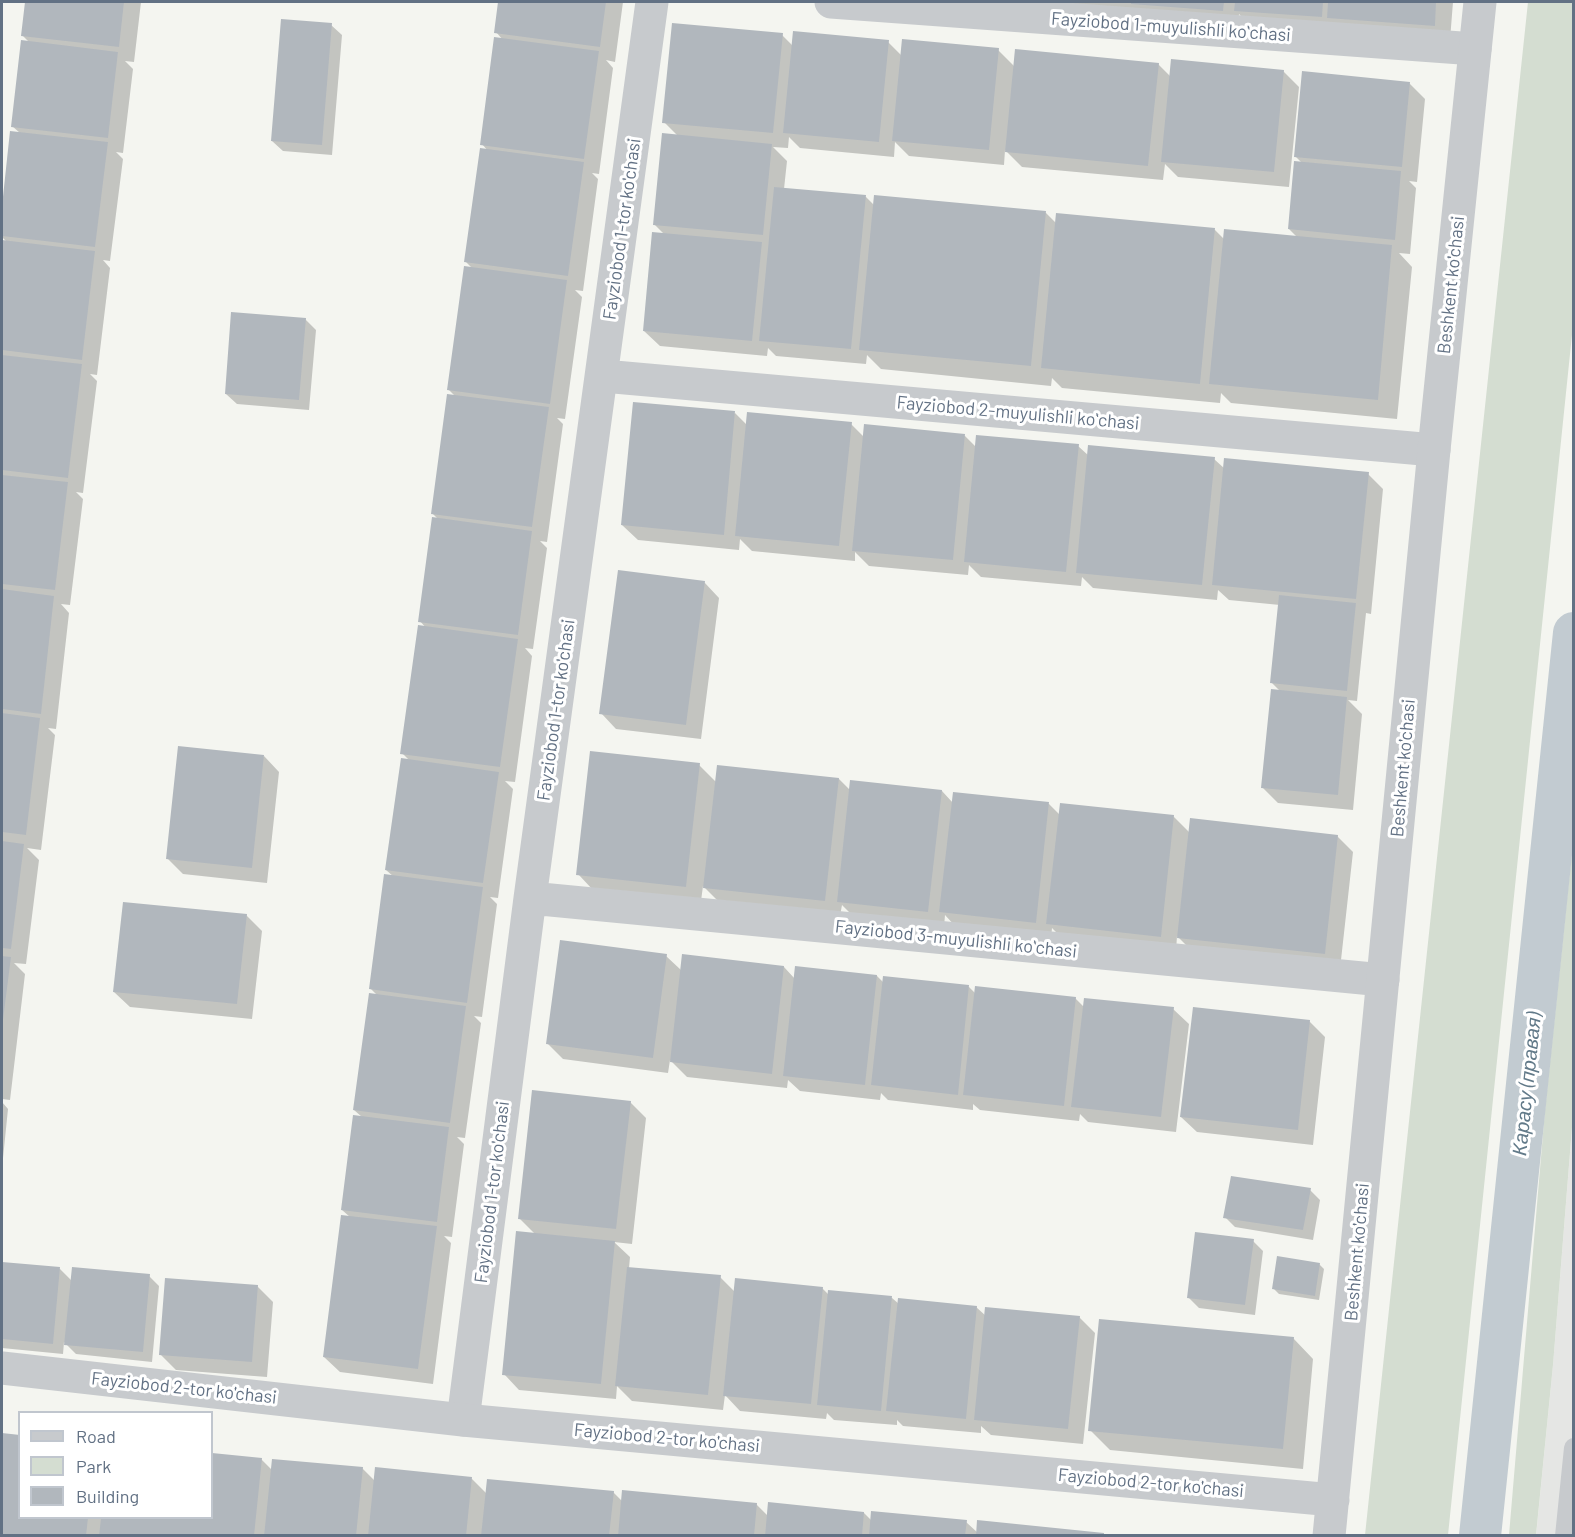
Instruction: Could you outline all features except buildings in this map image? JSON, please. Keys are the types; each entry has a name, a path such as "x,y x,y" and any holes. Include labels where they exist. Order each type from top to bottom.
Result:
{"street":[{"name":"Fayziobod 1-tor ko'chasi","path":"462,1420 530,898 603,376 652,2"},
{"name":"Fayziobod 1-muyulishli koʻchasi","path":"831,2 1475,50"},
{"name":"Beshkent ko'chasi","path":"1329,1536 1434,450 1480,2"},
{"name":"Fayziobod 2-muyulishli koʻchasi","path":"603,376 1434,450"},
{"name":"Fayziobod 3-muyulishli koʻchasi","path":"530,898 1383,980"},
{"name":"Fayziobod 2-tor ko'chasi","path":"2,1368 462,1420 1333,1500"}],"lane":[{"path":"1564,1536 1574,1448"}],"shaded area":[{"path":"1573,1115 1573,1535 1536,1536 1553,1365"}],"green space":[{"path":"1528,2 1573,2 1573,325 1448,1535 1365,1535"},
{"path":"1573,841 1573,1115 1553,1365 1536,1535 1509,1535 1545,1110"}],"waterway":[{"name":"Карасу (правая)","path":"1480,1536 1574,633"}]}
